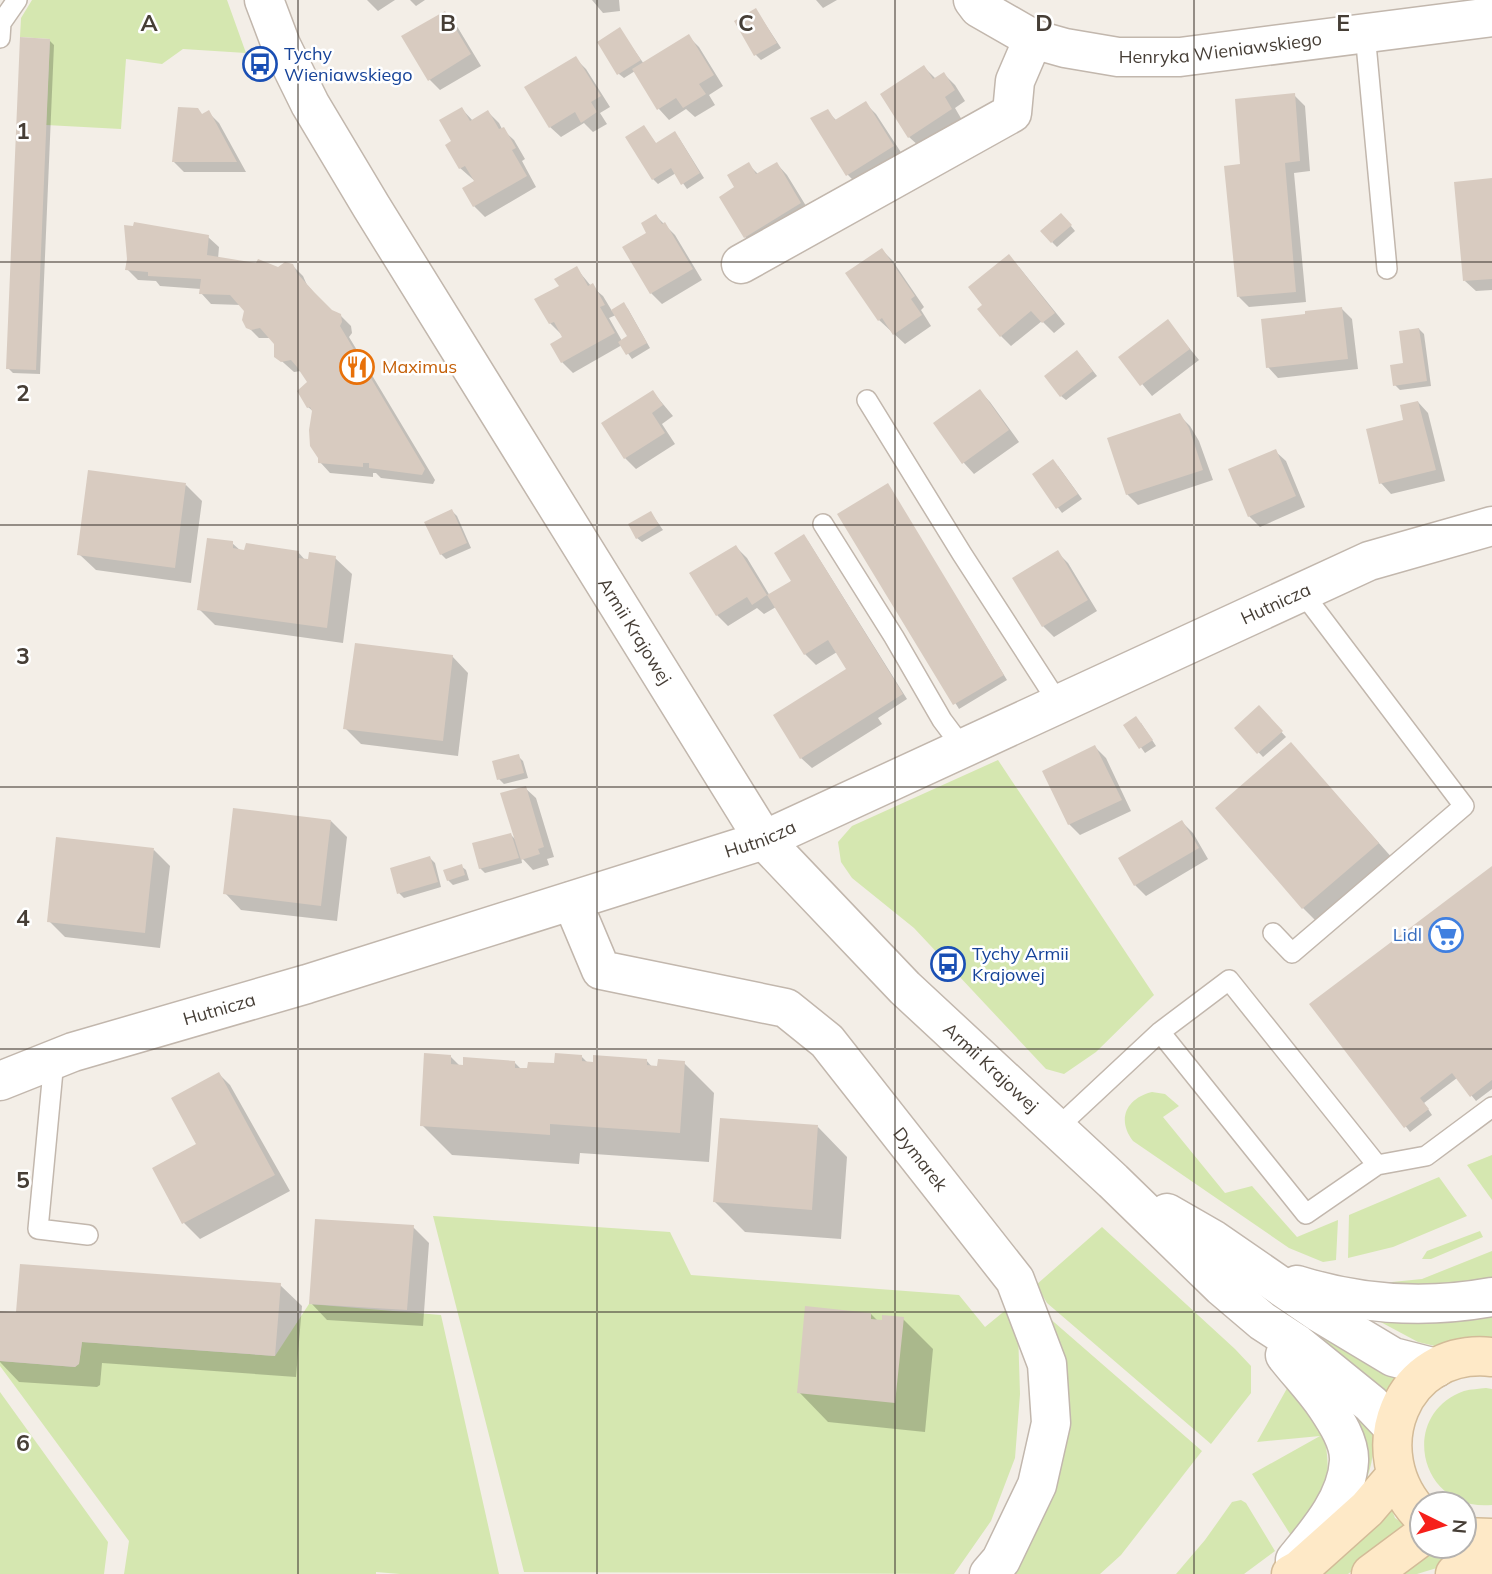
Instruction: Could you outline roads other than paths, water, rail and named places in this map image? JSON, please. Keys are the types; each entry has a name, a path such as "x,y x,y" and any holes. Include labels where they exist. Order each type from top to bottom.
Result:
{"street":[{"name":"Armii Krajowej","path":"264,0 281,45 310,104 764,840 905,988 1113,1181 1222,1287 1371,1404 1393,1427"},
{"name":"Henryka Wieniawskiego","path":"974,0 979,8 1033,39 1065,48 1118,57 1180,57 1492,18"},
{"path":"741,264 1012,113 1015,81 1033,39"},
{"name":"Hutnicza","path":"0,1081 54,1060 764,840 1369,561 1492,526"},
{"name":"Dymarek","path":"572,901 601,970 786,1008 827,1041 1015,1280 1047,1364 1051,1423 1037,1486 1001,1560 989,1574"},
{"name":"Armii Krajowej","path":"1113,1181 1214,1240 1318,1312 1393,1357 1436,1368"},
{"path":"1267,1276 1331,1296 1407,1306 1492,1297"},
{"name":"Armii Krajowej","path":"1262,1321 1325,1404 1342,1433 1349,1459 1343,1490 1323,1526 1294,1561 1276,1574"},
{"path":"1408,1498 1395,1475 1391,1451 1393,1427 1409,1393 1436,1368 1458,1359 1480,1355 1492,1357"},
{"path":"1291,1574 1367,1509 1395,1475"},
{"path":"1371,1574 1408,1546"},
{"path":"1454,1574 1492,1569"}],"lane":[{"path":"0,38 1,23 17,0"},
{"path":"1365,33 1387,268"},
{"path":"867,401 1059,704"},
{"path":"823,524 894,636 937,711 963,748"},
{"path":"1273,933 1292,953 1464,806 1302,592"},
{"path":"1056,1129 1160,1032 1229,981 1377,1165"},
{"path":"1160,1032 1306,1214 1377,1165 1426,1157 1492,1107"},
{"path":"54,1060 38,1229 88,1235"}],"place":[{"name":"Tychy Wieniawskiego","path":"260,64"},
{"name":"Maximus","path":"357,367"},
{"name":"Lidl","path":"1446,935"},
{"name":"Tychy Armii Krajowej","path":"948,964"}]}
